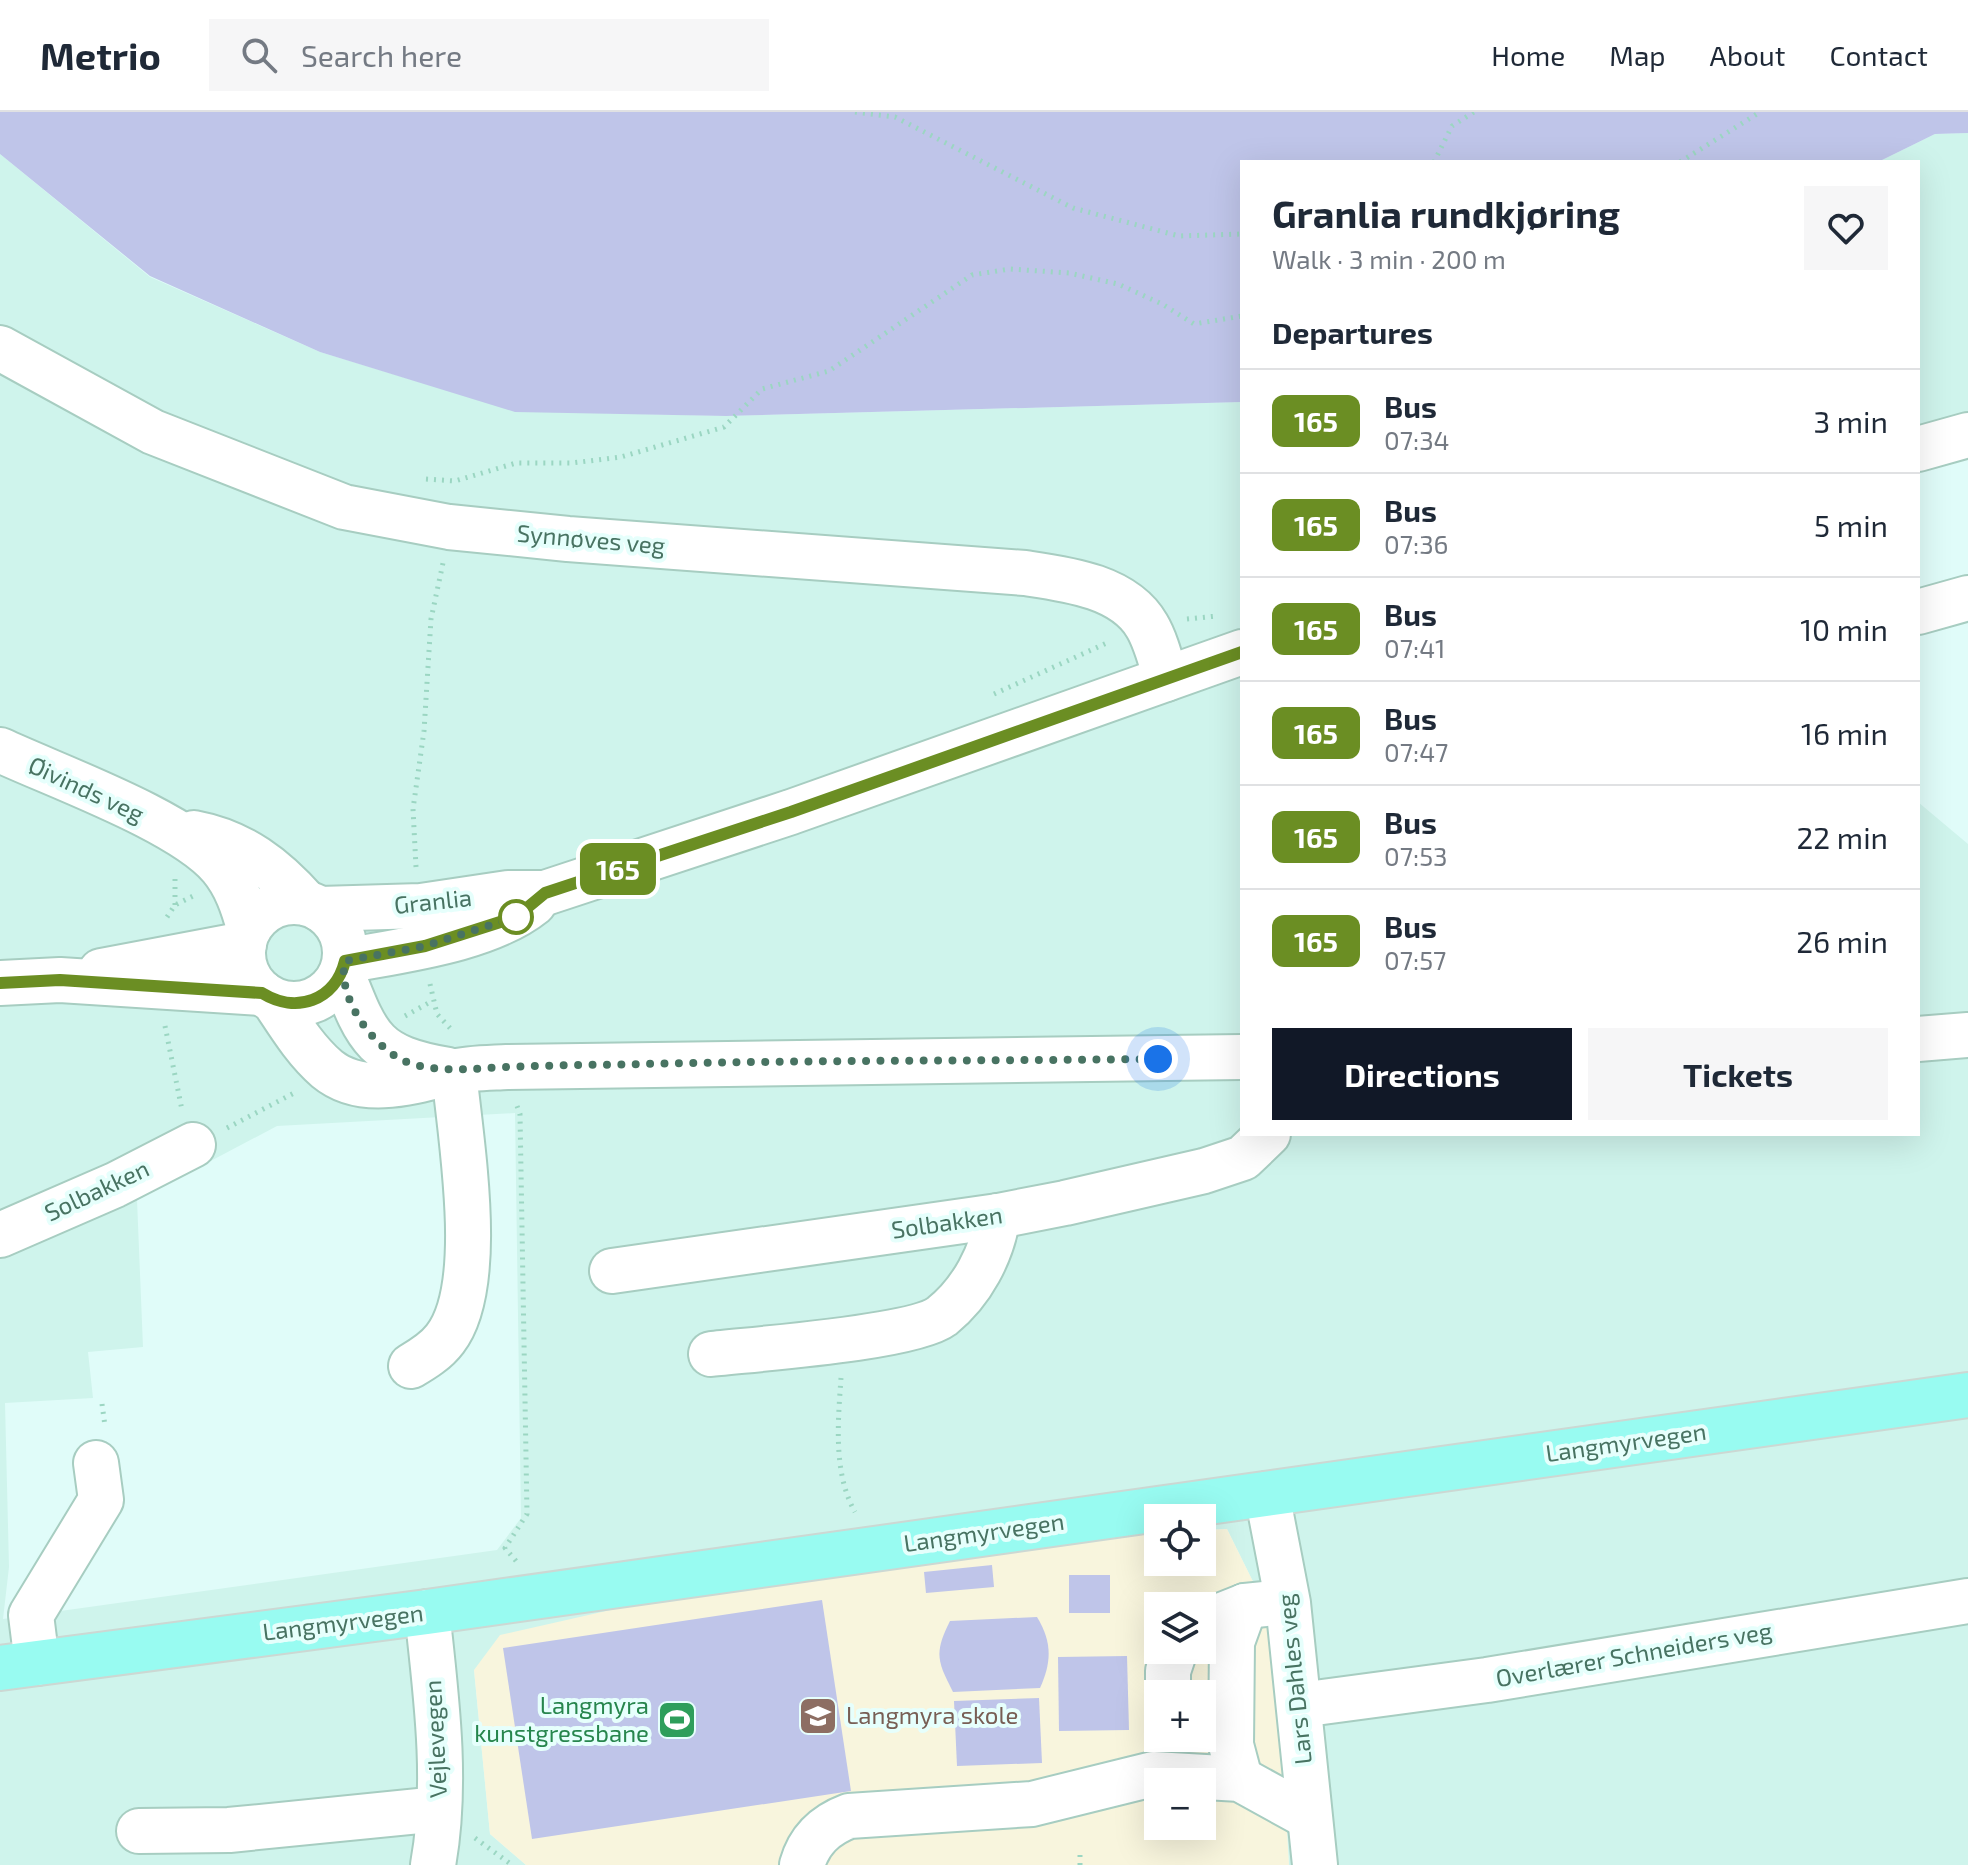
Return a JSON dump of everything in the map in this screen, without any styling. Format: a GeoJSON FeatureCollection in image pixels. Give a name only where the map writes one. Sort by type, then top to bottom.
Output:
{"type":"FeatureCollection","features":[{"type":"Feature","properties":{"kind":"main road","name":"Langmyrvegen"},"geometry":{"type":"LineString","coordinates":[[19,1666],[544,1596],[1968,1395]]}},
{"type":"Feature","properties":{"kind":"street","name":"Synnøves veg"},"geometry":{"type":"LineString","coordinates":[[0,348],[165,437],[344,507],[449,527],[568,539],[1025,573],[1063,579],[1109,594],[1139,614],[1149,628],[1166,679]]}},
{"type":"Feature","properties":{"kind":"street"},"geometry":{"type":"LineString","coordinates":[[1920,611],[1968,598]]}},
{"type":"Feature","properties":{"kind":"street","name":"Granlia"},"geometry":{"type":"LineString","coordinates":[[60,980],[246,936],[274,906],[421,906],[508,893],[545,893],[791,812],[1166,679],[1234,633]]}},
{"type":"Feature","properties":{"kind":"street","name":"Øivinds veg"},"geometry":{"type":"LineString","coordinates":[[0,750],[172,829],[232,845],[268,863],[313,906]]}},
{"type":"Feature","properties":{"kind":"street","name":"Øivinds veg"},"geometry":{"type":"LineString","coordinates":[[172,829],[206,853],[230,879],[246,936]]}},
{"type":"Feature","properties":{"kind":"street","name":"Granlia"},"geometry":{"type":"LineString","coordinates":[[0,983],[60,980],[268,997],[294,1005],[314,1001],[331,990],[344,967],[425,946],[516,917],[545,893]]}},
{"type":"Feature","properties":{"kind":"street"},"geometry":{"type":"LineString","coordinates":[[313,906],[341,931],[344,967],[359,1018],[372,1039],[391,1054],[412,1064],[454,1051],[677,1063],[1240,1057]]}},
{"type":"Feature","properties":{"kind":"street"},"geometry":{"type":"LineString","coordinates":[[246,936],[247,971],[301,1041],[328,1069],[345,1081],[394,1085],[422,1081],[454,1051]]}},
{"type":"Feature","properties":{"kind":"street"},"geometry":{"type":"LineString","coordinates":[[1920,1039],[1968,1035]]}},
{"type":"Feature","properties":{"kind":"street"},"geometry":{"type":"LineString","coordinates":[[411,1366],[446,1338],[463,1297],[467,1221],[454,1051]]}},
{"type":"Feature","properties":{"kind":"street","name":"Solbakken"},"geometry":{"type":"LineString","coordinates":[[612,1271],[998,1216],[1204,1171],[1243,1158],[1266,1136]]}},
{"type":"Feature","properties":{"kind":"street","name":"Solbakken"},"geometry":{"type":"LineString","coordinates":[[0,1235],[115,1185],[193,1145]]}},
{"type":"Feature","properties":{"kind":"street"},"geometry":{"type":"LineString","coordinates":[[711,1354],[857,1336],[924,1325],[941,1317],[963,1294],[983,1264],[995,1238],[998,1216]]}},
{"type":"Feature","properties":{"kind":"street"},"geometry":{"type":"LineString","coordinates":[[19,1666],[31,1615],[101,1500],[96,1463]]}},
{"type":"Feature","properties":{"kind":"street","name":"Lars Dahles veg"},"geometry":{"type":"LineString","coordinates":[[1267,1494],[1288,1603],[1315,1865]]}},
{"type":"Feature","properties":{"kind":"street","name":"Overlærer Schneiders veg"},"geometry":{"type":"LineString","coordinates":[[1300,1705],[1487,1680],[1968,1601]]}},
{"type":"Feature","properties":{"kind":"street"},"geometry":{"type":"LineString","coordinates":[[1216,1617],[1245,1606],[1288,1603]]}},
{"type":"Feature","properties":{"kind":"street"},"geometry":{"type":"LineString","coordinates":[[1240,1779],[1231,1745],[1232,1642],[1245,1606]]}},
{"type":"Feature","properties":{"kind":"street","name":"Vejlevegen"},"geometry":{"type":"LineString","coordinates":[[427,1612],[443,1847]]}},
{"type":"Feature","properties":{"kind":"street"},"geometry":{"type":"LineString","coordinates":[[802,1865],[806,1851],[828,1824],[849,1816],[1032,1804],[1153,1774],[1170,1756],[1240,1779],[1309,1817]]}},
{"type":"Feature","properties":{"kind":"street"},"geometry":{"type":"LineString","coordinates":[[139,1831],[229,1830],[443,1847]]}},
{"type":"Feature","properties":{"kind":"path"},"geometry":{"type":"LineString","coordinates":[[855,112],[895,117],[1073,208],[1179,236],[1240,234]]}},
{"type":"Feature","properties":{"kind":"path"},"geometry":{"type":"LineString","coordinates":[[1435,160],[1452,126],[1474,112]]}},
{"type":"Feature","properties":{"kind":"path"},"geometry":{"type":"LineString","coordinates":[[1683,160],[1760,112]]}},
{"type":"Feature","properties":{"kind":"path"},"geometry":{"type":"LineString","coordinates":[[424,479],[455,481],[516,463],[572,463],[621,457],[724,427],[762,389],[829,371],[972,275],[1010,269],[1069,273],[1118,284],[1162,304],[1194,324],[1240,316]]}},
{"type":"Feature","properties":{"kind":"path"},"geometry":{"type":"LineString","coordinates":[[416,865],[413,809],[416,772],[424,731],[431,619],[449,527]]}},
{"type":"Feature","properties":{"kind":"path"},"geometry":{"type":"LineString","coordinates":[[988,697],[1117,638],[1149,628],[1234,633]]}},
{"type":"Feature","properties":{"kind":"path"},"geometry":{"type":"LineString","coordinates":[[430,981],[432,1001],[454,1051]]}},
{"type":"Feature","properties":{"kind":"path"},"geometry":{"type":"LineString","coordinates":[[399,1019],[432,1001]]}},
{"type":"Feature","properties":{"kind":"path"},"geometry":{"type":"LineString","coordinates":[[164,1015],[177,1092],[193,1145],[297,1091]]}},
{"type":"Feature","properties":{"kind":"path"},"geometry":{"type":"LineString","coordinates":[[512,1093],[520,1114],[527,1514],[505,1548],[544,1596]]}},
{"type":"Feature","properties":{"kind":"path"},"geometry":{"type":"LineString","coordinates":[[857,1336],[841,1372],[840,1471],[846,1498],[857,1515],[862,1551]]}},
{"type":"Feature","properties":{"kind":"path"},"geometry":{"type":"LineString","coordinates":[[443,1847],[512,1865]]}},
{"type":"Feature","properties":{"kind":"path"},"geometry":{"type":"LineString","coordinates":[[1080,1855],[1080,1865]]}},
{"type":"Feature","properties":{"kind":"shaded area"},"geometry":{"type":"Polygon","coordinates":[[[0,112],[1968,112],[1968,133],[1935,134],[1882,160],[1240,160],[1240,402],[726,416],[515,412],[320,352],[150,276],[0,154],[0,112]]]}},
{"type":"Feature","properties":{"kind":"shaded area"},"geometry":{"type":"Polygon","coordinates":[[[1968,133],[1968,439],[1920,463],[1920,160],[1882,160],[1935,134],[1968,133]]]}},
{"type":"Feature","properties":{"kind":"shaded area"},"geometry":{"type":"Polygon","coordinates":[[[0,154],[150,277],[320,352],[515,411],[726,416],[1240,402],[1240,1136],[1920,1136],[1920,804],[1968,844],[1968,1865],[1289,1865],[1275,1626],[1227,1529],[1216,1529],[1216,1504],[1144,1504],[1144,1534],[1100,1536],[474,1670],[490,1834],[526,1865],[0,1865],[0,154]],[[515,1113],[277,1126],[137,1200],[143,1347],[88,1352],[93,1398],[5,1403],[9,1567],[3,1619],[497,1550],[521,1518],[515,1113]]]}},
{"type":"Feature","properties":{"kind":"shaded area","name":"Langmyra skole"},"geometry":{"type":"Polygon","coordinates":[[[1216,1529],[1227,1529],[1275,1626],[1289,1865],[526,1865],[490,1834],[474,1670],[500,1635],[690,1592],[1100,1536],[1144,1534],[1144,1576],[1216,1576],[1216,1529]]]}},
{"type":"Feature","properties":{"kind":"shaded area"},"geometry":{"type":"Polygon","coordinates":[[[992,1565],[994,1587],[926,1593],[924,1572],[992,1565]]]}},
{"type":"Feature","properties":{"kind":"shaded area"},"geometry":{"type":"Polygon","coordinates":[[[1069,1575],[1110,1575],[1110,1613],[1069,1613],[1069,1575]]]}},
{"type":"Feature","properties":{"kind":"shaded area","name":"Langmyra kunstgressbane"},"geometry":{"type":"Polygon","coordinates":[[[822,1600],[851,1791],[532,1839],[503,1648],[822,1600]]]}},
{"type":"Feature","properties":{"kind":"shaded area"},"geometry":{"type":"Polygon","coordinates":[[[1037,1617],[1049,1652],[1040,1688],[953,1692],[940,1657],[941,1641],[950,1621],[1037,1617]]]}},
{"type":"Feature","properties":{"kind":"shaded area"},"geometry":{"type":"Polygon","coordinates":[[[1127,1656],[1129,1730],[1059,1731],[1058,1657],[1127,1656]]]}},
{"type":"Feature","properties":{"kind":"shaded area"},"geometry":{"type":"Polygon","coordinates":[[[1039,1698],[1042,1763],[957,1766],[954,1701],[1039,1698]]]}},
{"type":"Feature","properties":{"kind":"bus line","name":"165"},"geometry":{"type":"LineString","coordinates":[[0,983],[60,980],[262,993],[274,1001],[294,1005],[314,1001],[331,990],[342,973],[345,961],[425,946],[516,917],[545,893],[791,812],[1240,653]]}},
{"type":"Feature","properties":{"kind":"place","name":"Langmyra skole"},"geometry":{"type":"Point","coordinates":[818,1716]}},
{"type":"Feature","properties":{"kind":"place","name":"Langmyra kunstgressbane"},"geometry":{"type":"Point","coordinates":[677,1720]}},
{"type":"Feature","properties":{"kind":"route"},"geometry":{"type":"LineString","coordinates":[[516,917],[425,946],[345,961],[342,973],[359,1018],[372,1039],[391,1054],[412,1064],[454,1071],[677,1063],[1158,1059]]}}]}
